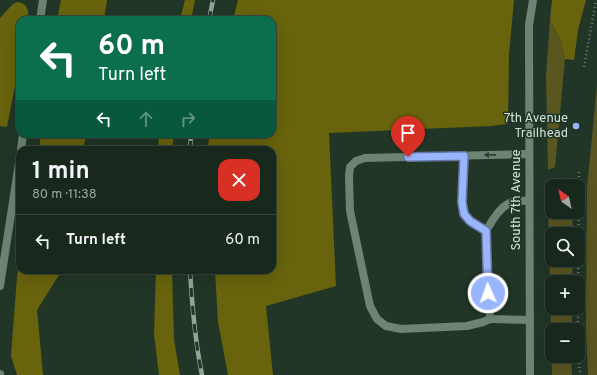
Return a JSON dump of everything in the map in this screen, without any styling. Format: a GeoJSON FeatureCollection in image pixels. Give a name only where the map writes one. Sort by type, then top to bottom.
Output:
{"type":"FeatureCollection","features":[{"type":"Feature","properties":{"kind":"street"},"geometry":{"type":"LineString","coordinates":[[41,16],[43,0]]}},
{"type":"Feature","properties":{"kind":"street","name":"South 7th Avenue"},"geometry":{"type":"LineString","coordinates":[[530,375],[528,25],[533,0]]}},
{"type":"Feature","properties":{"kind":"street"},"geometry":{"type":"LineString","coordinates":[[529,154],[365,158],[356,161],[350,167],[349,176],[350,210],[370,306],[377,319],[386,326],[401,329],[466,326],[490,319],[530,320]]}},
{"type":"Feature","properties":{"kind":"street"},"geometry":{"type":"LineString","coordinates":[[464,156],[462,202],[464,214],[470,221],[486,231]]}},
{"type":"Feature","properties":{"kind":"street"},"geometry":{"type":"LineString","coordinates":[[0,286],[16,182]]}},
{"type":"Feature","properties":{"kind":"street"},"geometry":{"type":"LineString","coordinates":[[490,319],[486,231],[491,221],[501,208],[515,201],[529,200]]}},
{"type":"Feature","properties":{"kind":"path"},"geometry":{"type":"LineString","coordinates":[[584,67],[596,0]]}},
{"type":"Feature","properties":{"kind":"path"},"geometry":{"type":"LineString","coordinates":[[578,275],[579,172]]}},
{"type":"Feature","properties":{"kind":"path"},"geometry":{"type":"LineString","coordinates":[[579,363],[580,375]]}},
{"type":"Feature","properties":{"kind":"shaded area"},"geometry":{"type":"Polygon","coordinates":[[[61,0],[107,0],[105,16],[58,16],[61,0]]]}},
{"type":"Feature","properties":{"kind":"shaded area"},"geometry":{"type":"Polygon","coordinates":[[[185,0],[195,0],[192,16],[181,16],[185,0]]]}},
{"type":"Feature","properties":{"kind":"shaded area"},"geometry":{"type":"Polygon","coordinates":[[[238,0],[514,0],[509,54],[508,124],[329,133],[336,286],[266,306],[273,375],[228,375],[218,322],[215,274],[276,274],[276,146],[208,146],[209,138],[276,138],[276,16],[234,16],[238,0]]]}},
{"type":"Feature","properties":{"kind":"shaded area"},"geometry":{"type":"Polygon","coordinates":[[[552,0],[586,0],[578,30],[574,60],[565,59],[561,41],[550,20],[552,0]]]}},
{"type":"Feature","properties":{"kind":"shaded area"},"geometry":{"type":"Polygon","coordinates":[[[17,2],[24,4],[28,11],[28,16],[16,16],[16,81],[7,127],[0,126],[0,18],[13,4],[17,2]]]}},
{"type":"Feature","properties":{"kind":"shaded area"},"geometry":{"type":"Polygon","coordinates":[[[550,20],[561,41],[565,59],[555,167],[548,170],[546,75],[550,20]]]}},
{"type":"Feature","properties":{"kind":"shaded area"},"geometry":{"type":"Polygon","coordinates":[[[597,85],[597,375],[588,375],[586,326],[587,188],[597,85]]]}},
{"type":"Feature","properties":{"kind":"shaded area"},"geometry":{"type":"Polygon","coordinates":[[[40,138],[85,138],[84,146],[40,146],[40,138]]]}},
{"type":"Feature","properties":{"kind":"shaded area"},"geometry":{"type":"Polygon","coordinates":[[[159,138],[174,138],[172,146],[158,146],[159,138]]]}},
{"type":"Feature","properties":{"kind":"shaded area"},"geometry":{"type":"Polygon","coordinates":[[[549,219],[572,219],[573,227],[549,227],[549,219]]]}},
{"type":"Feature","properties":{"kind":"shaded area"},"geometry":{"type":"Polygon","coordinates":[[[550,267],[573,267],[572,275],[550,275],[550,267]]]}},
{"type":"Feature","properties":{"kind":"shaded area"},"geometry":{"type":"Polygon","coordinates":[[[18,274],[60,274],[37,310],[43,375],[17,375],[11,356],[18,274]]]}},
{"type":"Feature","properties":{"kind":"shaded area"},"geometry":{"type":"Polygon","coordinates":[[[156,274],[172,274],[174,340],[180,375],[159,375],[154,334],[156,274]]]}},
{"type":"Feature","properties":{"kind":"shaded area"},"geometry":{"type":"Polygon","coordinates":[[[551,315],[572,315],[572,323],[551,323],[551,315]]]}},
{"type":"Feature","properties":{"kind":"shaded area"},"geometry":{"type":"Polygon","coordinates":[[[552,363],[571,363],[572,375],[552,375],[552,363]]]}},
{"type":"Feature","properties":{"kind":"railway"},"geometry":{"type":"LineString","coordinates":[[210,16],[213,0]]}},
{"type":"Feature","properties":{"kind":"railway"},"geometry":{"type":"LineString","coordinates":[[190,146],[191,138]]}},
{"type":"Feature","properties":{"kind":"railway"},"geometry":{"type":"LineString","coordinates":[[190,274],[197,349],[202,375]]}},
{"type":"Feature","properties":{"kind":"place","name":"7th Avenue Trailhead"},"geometry":{"type":"Point","coordinates":[576,126]}},
{"type":"Feature","properties":{"kind":"route"},"geometry":{"type":"LineString","coordinates":[[408,157],[464,156],[462,202],[464,214],[470,221],[486,231],[488,293]]}}]}
